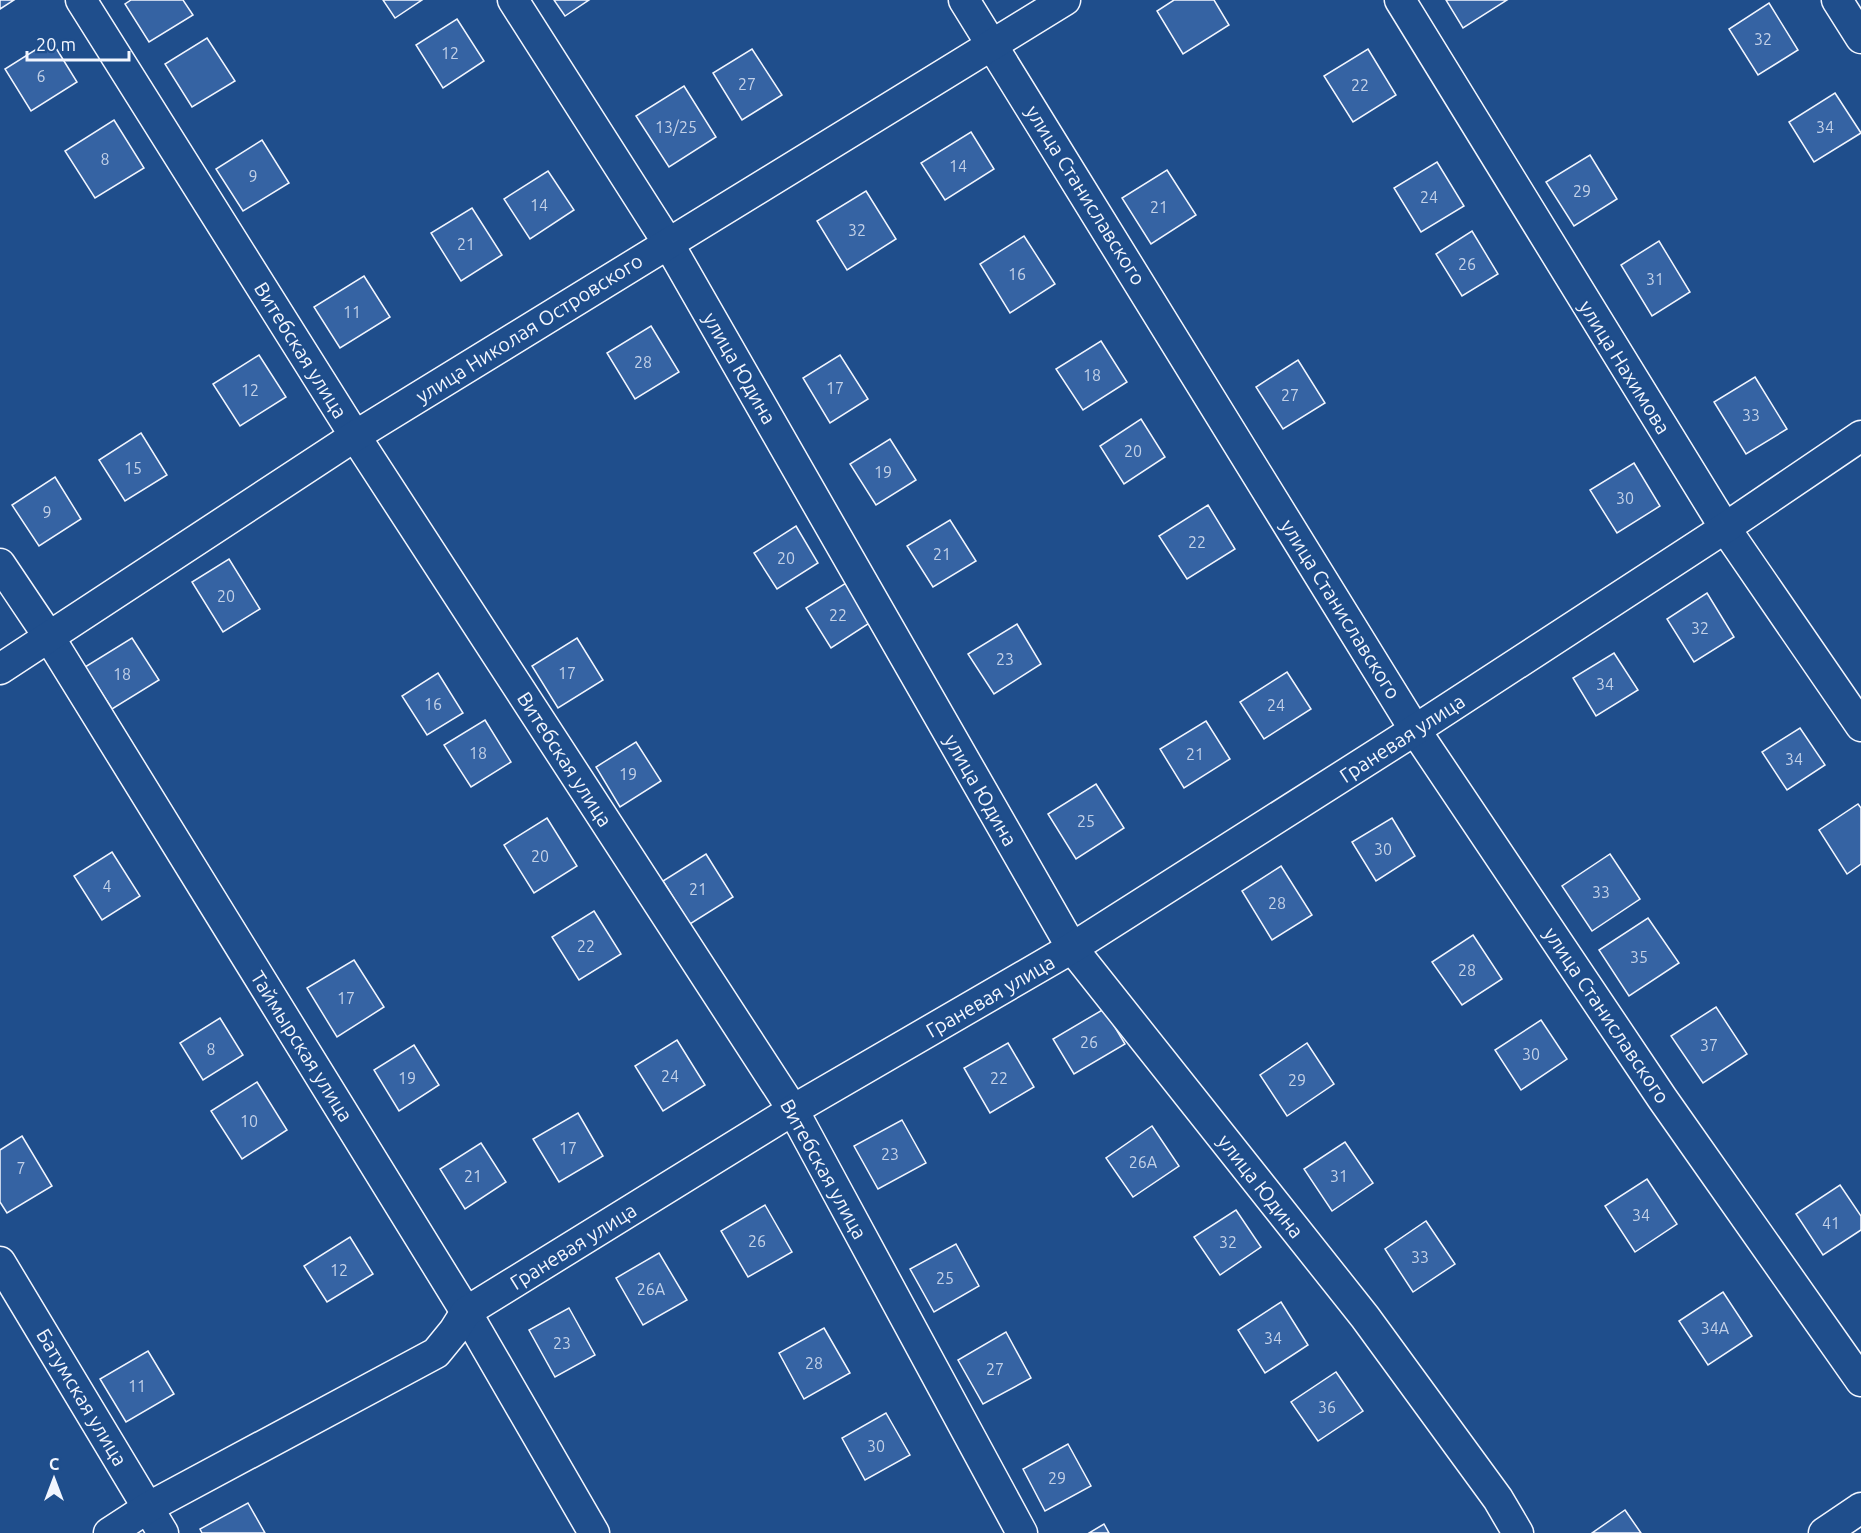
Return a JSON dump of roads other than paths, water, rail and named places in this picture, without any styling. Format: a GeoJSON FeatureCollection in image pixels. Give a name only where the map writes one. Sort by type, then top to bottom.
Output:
{"type":"FeatureCollection","features":[{"type":"Feature","properties":{"kind":"street","name":"Витебская улица"},"geometry":{"type":"LineString","coordinates":[[81,0],[355,436],[793,1110],[1022,1533]]}},
{"type":"Feature","properties":{"kind":"street","name":"улица Юдина"},"geometry":{"type":"LineString","coordinates":[[513,0],[668,243],[1072,948],[1365,1317],[1498,1499],[1518,1533]]}},
{"type":"Feature","properties":{"kind":"street","name":"улица Станиславского"},"geometry":{"type":"LineString","coordinates":[[964,0],[1415,730],[1662,1098],[1861,1381]]}},
{"type":"Feature","properties":{"kind":"street","name":"улица Николая Островского"},"geometry":{"type":"LineString","coordinates":[[0,669],[355,436],[1065,0]]}},
{"type":"Feature","properties":{"kind":"street","name":"улица Нахимова"},"geometry":{"type":"LineString","coordinates":[[1400,0],[1725,528],[1861,726]]}},
{"type":"Feature","properties":{"kind":"street"},"geometry":{"type":"LineString","coordinates":[[1837,0],[1861,38]]}},
{"type":"Feature","properties":{"kind":"street","name":"Граневая улица"},"geometry":{"type":"LineString","coordinates":[[109,1533],[156,1520],[436,1353],[454,1331],[466,1311],[793,1110],[1072,948],[1415,730],[1725,528],[1861,436]]}},
{"type":"Feature","properties":{"kind":"street","name":"Таймырская улица"},"geometry":{"type":"LineString","coordinates":[[0,564],[49,637],[466,1311],[594,1533]]}},
{"type":"Feature","properties":{"kind":"street","name":"Батумская улица"},"geometry":{"type":"LineString","coordinates":[[0,1262],[156,1520]]}},
{"type":"Feature","properties":{"kind":"street"},"geometry":{"type":"LineString","coordinates":[[1824,1533],[1861,1508]]}}]}
